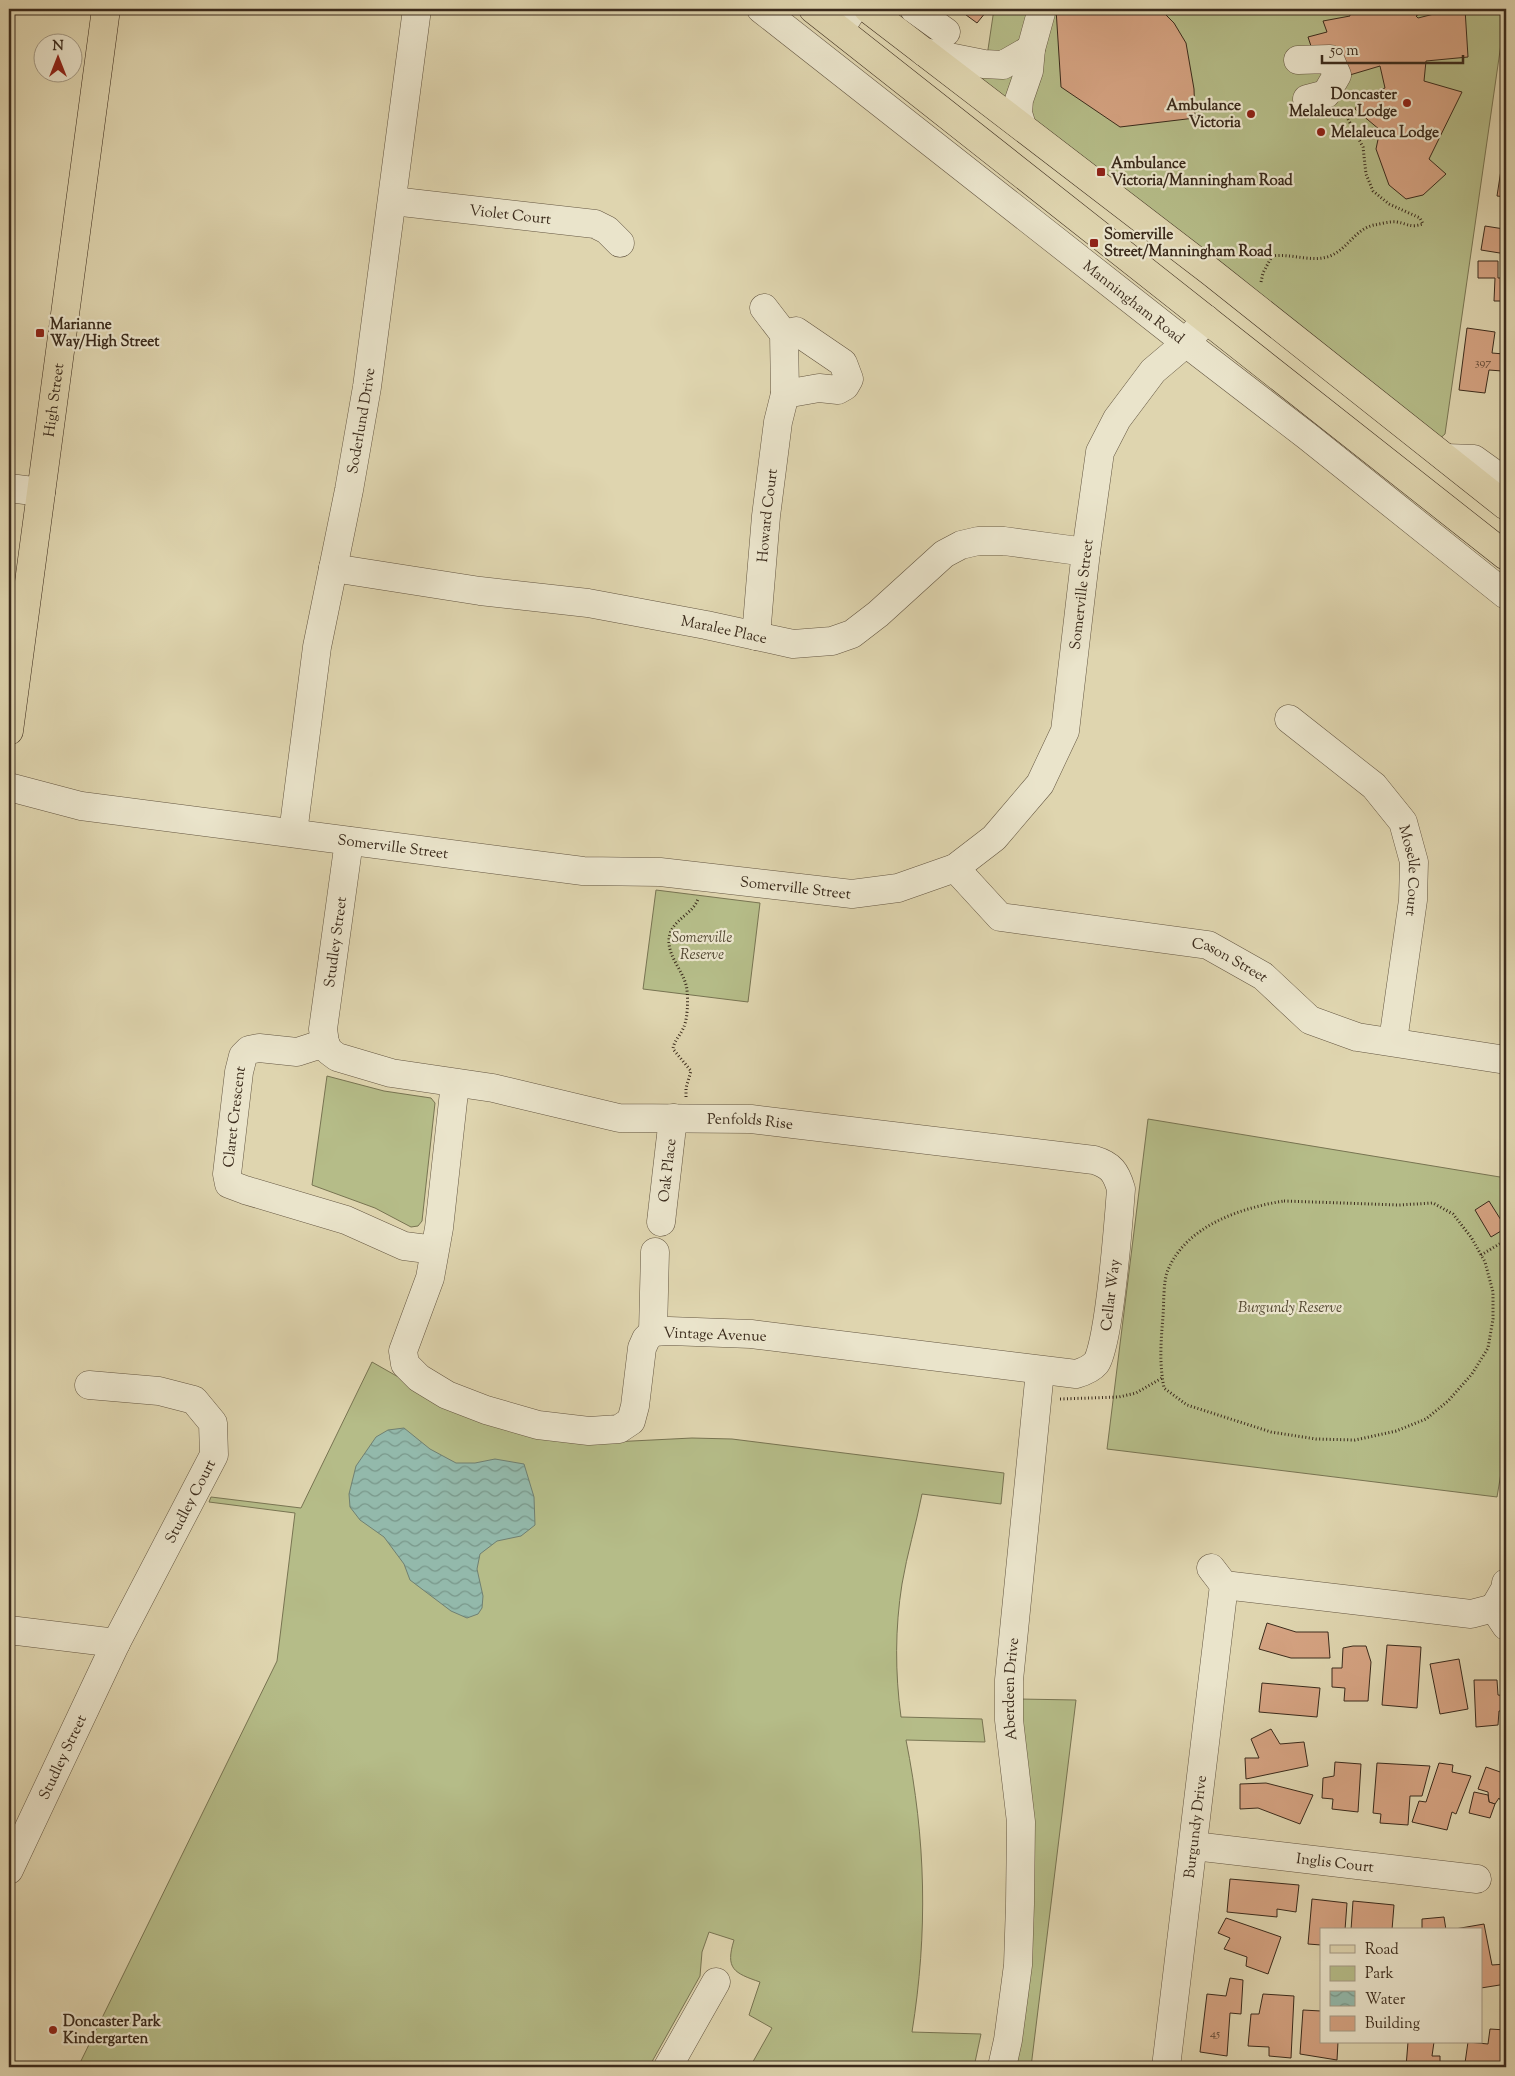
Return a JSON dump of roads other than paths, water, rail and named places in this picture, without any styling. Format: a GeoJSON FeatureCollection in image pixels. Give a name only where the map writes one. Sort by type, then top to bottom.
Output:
{"type":"FeatureCollection","features":[{"type":"Feature","properties":{"kind":"main road","name":"High Street"},"geometry":{"type":"LineString","coordinates":[[9,731],[106,9]]}},
{"type":"Feature","properties":{"kind":"main road","name":"Manningham Road"},"geometry":{"type":"LineString","coordinates":[[813,9],[847,19],[1196,311],[1506,556]]}},
{"type":"Feature","properties":{"kind":"main road"},"geometry":{"type":"LineString","coordinates":[[868,9],[1221,280],[1506,506]]}},
{"type":"Feature","properties":{"kind":"main road"},"geometry":{"type":"LineString","coordinates":[[1196,311],[1221,280]]}},
{"type":"Feature","properties":{"kind":"street","name":"Soderlund Drive"},"geometry":{"type":"LineString","coordinates":[[293,833],[317,646],[367,387],[417,9]]}},
{"type":"Feature","properties":{"kind":"street","name":"Manningham Road"},"geometry":{"type":"LineString","coordinates":[[761,9],[1177,336],[1308,436],[1506,595]]}},
{"type":"Feature","properties":{"kind":"street"},"geometry":{"type":"LineString","coordinates":[[914,9],[946,32]]}},
{"type":"Feature","properties":{"kind":"street"},"geometry":{"type":"LineString","coordinates":[[1022,126],[1018,105],[1042,9]]}},
{"type":"Feature","properties":{"kind":"street"},"geometry":{"type":"LineString","coordinates":[[924,52],[984,64],[1003,65],[1031,48]]}},
{"type":"Feature","properties":{"kind":"street"},"geometry":{"type":"LineString","coordinates":[[1298,60],[1330,59],[1337,75],[1316,97]]}},
{"type":"Feature","properties":{"kind":"street","name":"Violet Court"},"geometry":{"type":"LineString","coordinates":[[393,201],[594,224],[607,230],[620,243]]}},
{"type":"Feature","properties":{"kind":"street"},"geometry":{"type":"LineString","coordinates":[[764,308],[784,334],[796,331],[843,363],[849,379],[845,386],[838,390],[819,388],[785,394]]}},
{"type":"Feature","properties":{"kind":"street","name":"Somerville Street"},"geometry":{"type":"LineString","coordinates":[[9,806],[81,806],[583,871],[660,872],[852,894],[898,888],[955,868],[994,838],[1040,784],[1065,731],[1100,452],[1117,418],[1196,311]]}},
{"type":"Feature","properties":{"kind":"street","name":"Howard Court"},"geometry":{"type":"LineString","coordinates":[[756,636],[766,516],[778,422],[785,394],[784,334]]}},
{"type":"Feature","properties":{"kind":"street"},"geometry":{"type":"LineString","coordinates":[[1446,458],[1474,459],[1506,482]]}},
{"type":"Feature","properties":{"kind":"street"},"geometry":{"type":"LineString","coordinates":[[9,488],[41,492]]}},
{"type":"Feature","properties":{"kind":"street","name":"Maralee Place"},"geometry":{"type":"LineString","coordinates":[[333,568],[480,591],[588,602],[794,644],[832,640],[852,634],[878,614],[944,554],[961,545],[978,541],[1004,541],[1086,552]]}},
{"type":"Feature","properties":{"kind":"street","name":"Moselle Court"},"geometry":{"type":"LineString","coordinates":[[1289,719],[1374,786],[1403,822],[1414,862],[1413,900],[1393,1041]]}},
{"type":"Feature","properties":{"kind":"street","name":"Somerville Street"},"geometry":{"type":"LineString","coordinates":[[9,787],[81,806]]}},
{"type":"Feature","properties":{"kind":"street","name":"Studley Street"},"geometry":{"type":"LineString","coordinates":[[325,1042],[323,1029],[348,841]]}},
{"type":"Feature","properties":{"kind":"street","name":"Cason Street"},"geometry":{"type":"LineString","coordinates":[[955,868],[1000,917],[1208,945],[1263,976],[1310,1020],[1357,1037],[1393,1041],[1506,1060]]}},
{"type":"Feature","properties":{"kind":"street","name":"Penfolds Rise"},"geometry":{"type":"LineString","coordinates":[[325,1042],[329,1051],[337,1057],[391,1073],[493,1088],[619,1118],[751,1120],[1094,1160],[1112,1168]]}},
{"type":"Feature","properties":{"kind":"street","name":"Claret Crescent"},"geometry":{"type":"LineString","coordinates":[[325,1042],[297,1052],[259,1048],[249,1050],[243,1056],[239,1072],[227,1174],[229,1184],[346,1220],[404,1246],[434,1250]]}},
{"type":"Feature","properties":{"kind":"street","name":"Vintage Avenue"},"geometry":{"type":"LineString","coordinates":[[456,1083],[430,1278],[403,1351],[405,1364],[419,1378],[448,1395],[486,1410],[538,1425],[589,1431],[620,1428],[631,1421],[635,1406],[642,1348],[646,1339],[653,1332],[669,1330],[751,1334],[1040,1371]]}},
{"type":"Feature","properties":{"kind":"street","name":"Oak Place"},"geometry":{"type":"LineString","coordinates":[[661,1222],[678,1118]]}},
{"type":"Feature","properties":{"kind":"street","name":"Cellar Way"},"geometry":{"type":"LineString","coordinates":[[1040,1371],[1076,1374],[1086,1371],[1096,1363],[1102,1352],[1118,1230],[1121,1189],[1117,1175],[1112,1168]]}},
{"type":"Feature","properties":{"kind":"street"},"geometry":{"type":"LineString","coordinates":[[653,1332],[655,1252]]}},
{"type":"Feature","properties":{"kind":"street","name":"Aberdeen Drive"},"geometry":{"type":"LineString","coordinates":[[1002,2067],[1008,2040],[1018,1965],[1020,1895],[1021,1822],[1009,1720],[1009,1680],[1040,1371]]}},
{"type":"Feature","properties":{"kind":"street","name":"Studley Court"},"geometry":{"type":"LineString","coordinates":[[89,1385],[159,1391],[194,1400],[213,1424],[214,1455],[116,1643]]}},
{"type":"Feature","properties":{"kind":"street","name":"Burgundy Drive"},"geometry":{"type":"LineString","coordinates":[[1166,2067],[1194,1846],[1218,1577],[1500,1617],[1506,1584]]}},
{"type":"Feature","properties":{"kind":"street"},"geometry":{"type":"LineString","coordinates":[[9,1630],[116,1643]]}},
{"type":"Feature","properties":{"kind":"street","name":"Studley Street"},"geometry":{"type":"LineString","coordinates":[[9,1870],[116,1643]]}},
{"type":"Feature","properties":{"kind":"street","name":"Inglis Court"},"geometry":{"type":"LineString","coordinates":[[1194,1846],[1478,1878]]}},
{"type":"Feature","properties":{"kind":"street"},"geometry":{"type":"LineString","coordinates":[[668,2067],[716,1982]]}},
{"type":"Feature","properties":{"kind":"water"},"geometry":{"type":"Polygon","coordinates":[[[404,1428],[430,1449],[456,1463],[475,1463],[495,1459],[524,1464],[534,1497],[535,1525],[521,1536],[497,1541],[480,1554],[477,1569],[483,1596],[482,1608],[478,1614],[467,1618],[451,1611],[410,1580],[404,1564],[384,1537],[360,1520],[350,1507],[349,1494],[356,1466],[376,1437],[388,1430],[404,1428]]]}},
{"type":"Feature","properties":{"kind":"place","name":"Doncaster Melaleuca Lodge"},"geometry":{"type":"Point","coordinates":[1407,103]}},
{"type":"Feature","properties":{"kind":"place","name":"Ambulance Victoria"},"geometry":{"type":"Point","coordinates":[1251,114]}},
{"type":"Feature","properties":{"kind":"place","name":"Melaleuca Lodge"},"geometry":{"type":"Point","coordinates":[1321,132]}},
{"type":"Feature","properties":{"kind":"place","name":"Ambulance Victoria/Manningham Road"},"geometry":{"type":"Point","coordinates":[1101,172]}},
{"type":"Feature","properties":{"kind":"place","name":"Somerville Street/Manningham Road"},"geometry":{"type":"Point","coordinates":[1094,243]}},
{"type":"Feature","properties":{"kind":"place","name":"Marianne Way/High Street"},"geometry":{"type":"Point","coordinates":[40,333]}},
{"type":"Feature","properties":{"kind":"place","name":"Doncaster Park Kindergarten"},"geometry":{"type":"Point","coordinates":[53,2030]}},
{"type":"Feature","properties":{"kind":"park label","name":"Somerville Reserve"},"geometry":{"type":"Point","coordinates":[702,946]}},
{"type":"Feature","properties":{"kind":"park label","name":"Burgundy Reserve"},"geometry":{"type":"Point","coordinates":[1290,1307]}}]}
